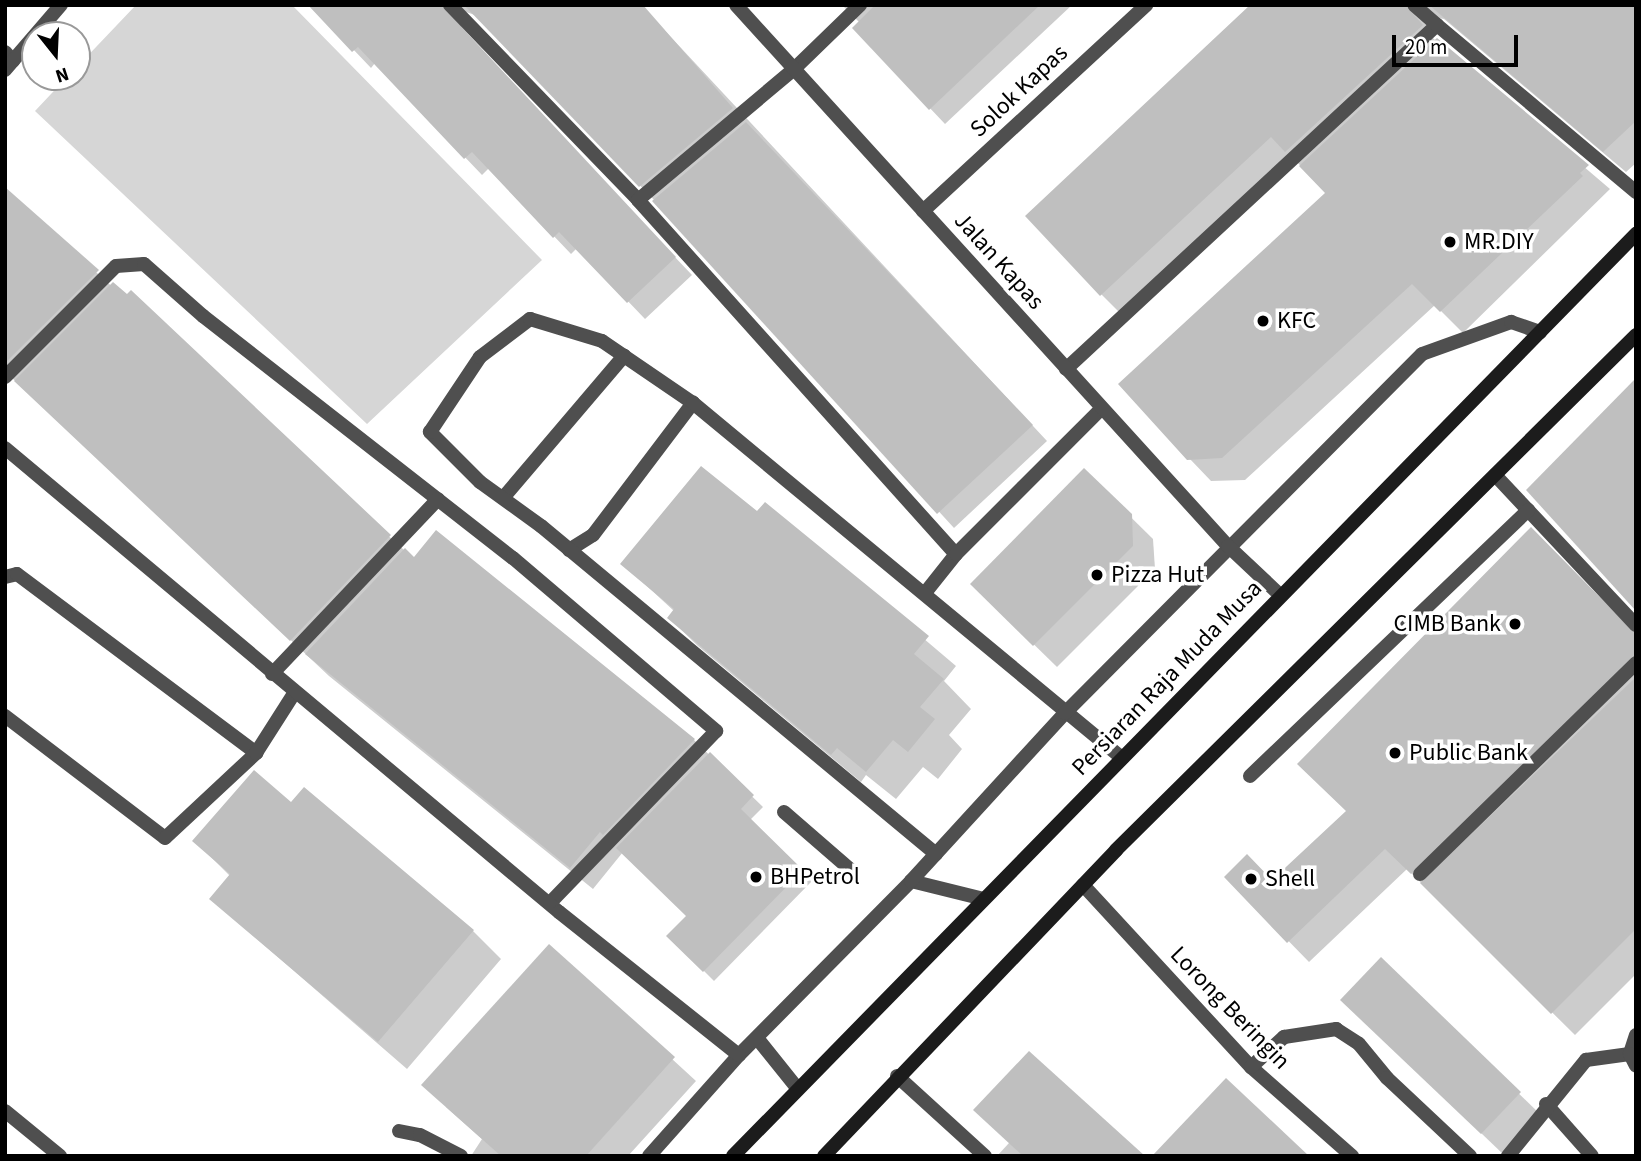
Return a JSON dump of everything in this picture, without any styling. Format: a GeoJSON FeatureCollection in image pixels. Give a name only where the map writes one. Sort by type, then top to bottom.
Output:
{"type":"FeatureCollection","features":[{"type":"Feature","properties":{"kind":"main road","name":"Persiaran Raja Muda Musa"},"geometry":{"type":"LineString","coordinates":[[733,1156],[1279,594],[1636,234]]}},
{"type":"Feature","properties":{"kind":"main road"},"geometry":{"type":"LineString","coordinates":[[824,1156],[897,1076],[1083,885],[1636,335]]}},
{"type":"Feature","properties":{"kind":"street"},"geometry":{"type":"LineString","coordinates":[[8,61],[61,5]]}},
{"type":"Feature","properties":{"kind":"street"},"geometry":{"type":"LineString","coordinates":[[450,5],[638,200],[957,554]]}},
{"type":"Feature","properties":{"kind":"street","name":"Jalan Kapas"},"geometry":{"type":"LineString","coordinates":[[736,5],[1228,547],[1279,594]]}},
{"type":"Feature","properties":{"kind":"street"},"geometry":{"type":"LineString","coordinates":[[638,200],[794,69],[860,5]]}},
{"type":"Feature","properties":{"kind":"street","name":"Solok Kapas"},"geometry":{"type":"LineString","coordinates":[[923,211],[1146,5]]}},
{"type":"Feature","properties":{"kind":"street"},"geometry":{"type":"LineString","coordinates":[[1414,5],[1636,192]]}},
{"type":"Feature","properties":{"kind":"street"},"geometry":{"type":"LineString","coordinates":[[1066,369],[1437,25]]}},
{"type":"Feature","properties":{"kind":"street"},"geometry":{"type":"LineString","coordinates":[[5,377],[116,266],[144,264],[203,316],[438,499],[716,731],[550,903]]}},
{"type":"Feature","properties":{"kind":"street"},"geometry":{"type":"LineString","coordinates":[[936,854],[569,550],[502,498],[430,432],[480,357],[530,319],[602,341],[693,403],[1122,758]]}},
{"type":"Feature","properties":{"kind":"street"},"geometry":{"type":"LineString","coordinates":[[649,1156],[738,1055],[911,881],[1065,713],[1422,354],[1511,322],[1540,332]]}},
{"type":"Feature","properties":{"kind":"street"},"geometry":{"type":"LineString","coordinates":[[502,498],[624,356]]}},
{"type":"Feature","properties":{"kind":"street"},"geometry":{"type":"LineString","coordinates":[[569,550],[593,535],[693,403]]}},
{"type":"Feature","properties":{"kind":"street"},"geometry":{"type":"LineString","coordinates":[[925,593],[957,554],[1102,408]]}},
{"type":"Feature","properties":{"kind":"street"},"geometry":{"type":"LineString","coordinates":[[5,448],[272,674],[738,1055]]}},
{"type":"Feature","properties":{"kind":"street"},"geometry":{"type":"LineString","coordinates":[[1495,475],[1636,625]]}},
{"type":"Feature","properties":{"kind":"street"},"geometry":{"type":"LineString","coordinates":[[272,674],[438,499]]}},
{"type":"Feature","properties":{"kind":"street"},"geometry":{"type":"LineString","coordinates":[[1250,776],[1528,510]]}},
{"type":"Feature","properties":{"kind":"street"},"geometry":{"type":"LineString","coordinates":[[5,577],[17,574],[256,753]]}},
{"type":"Feature","properties":{"kind":"street"},"geometry":{"type":"LineString","coordinates":[[1420,874],[1636,663]]}},
{"type":"Feature","properties":{"kind":"street"},"geometry":{"type":"LineString","coordinates":[[5,716],[165,838],[256,753],[295,692]]}},
{"type":"Feature","properties":{"kind":"street"},"geometry":{"type":"LineString","coordinates":[[784,812],[852,871]]}},
{"type":"Feature","properties":{"kind":"street"},"geometry":{"type":"LineString","coordinates":[[911,881],[984,899]]}},
{"type":"Feature","properties":{"kind":"street","name":"Lorong Beringin"},"geometry":{"type":"LineString","coordinates":[[1083,885],[1251,1067],[1352,1156]]}},
{"type":"Feature","properties":{"kind":"street"},"geometry":{"type":"LineString","coordinates":[[1251,1067],[1284,1037],[1336,1029],[1359,1044],[1387,1078],[1470,1156]]}},
{"type":"Feature","properties":{"kind":"street"},"geometry":{"type":"LineString","coordinates":[[1508,1156],[1546,1104],[1586,1060],[1633,1060],[1636,1035]]}},
{"type":"Feature","properties":{"kind":"street"},"geometry":{"type":"LineString","coordinates":[[757,1038],[797,1088]]}},
{"type":"Feature","properties":{"kind":"street"},"geometry":{"type":"LineString","coordinates":[[897,1076],[985,1156]]}},
{"type":"Feature","properties":{"kind":"street"},"geometry":{"type":"LineString","coordinates":[[1546,1104],[1592,1156]]}},
{"type":"Feature","properties":{"kind":"street"},"geometry":{"type":"LineString","coordinates":[[5,1111],[61,1156]]}},
{"type":"Feature","properties":{"kind":"street"},"geometry":{"type":"LineString","coordinates":[[399,1131],[420,1135],[461,1156]]}},
{"type":"Feature","properties":{"kind":"shaded area"},"geometry":{"type":"Polygon","coordinates":[[[136,5],[292,5],[542,260],[367,424],[35,111],[54,91],[91,91],[91,52],[136,5]]]}},
{"type":"Feature","properties":{"kind":"building"},"geometry":{"type":"Polygon","coordinates":[[[308,5],[441,5],[676,257],[627,303],[559,232],[553,238],[472,152],[464,159],[358,47],[352,52],[308,5]]]}},
{"type":"Feature","properties":{"kind":"building"},"geometry":{"type":"Polygon","coordinates":[[[464,5],[643,5],[733,108],[639,187],[464,5]]]}},
{"type":"Feature","properties":{"kind":"building"},"geometry":{"type":"Polygon","coordinates":[[[875,5],[1040,5],[929,110],[852,28],[875,5]]]}},
{"type":"Feature","properties":{"kind":"building"},"geometry":{"type":"Polygon","coordinates":[[[1250,5],[1405,5],[1423,25],[1285,152],[1271,137],[1100,296],[1025,216],[1250,5]]]}},
{"type":"Feature","properties":{"kind":"building"},"geometry":{"type":"Polygon","coordinates":[[[1429,5],[1636,5],[1636,121],[1603,152],[1429,5]]]}},
{"type":"Feature","properties":{"kind":"building"},"geometry":{"type":"Polygon","coordinates":[[[1437,38],[1589,165],[1580,173],[1583,176],[1440,312],[1412,284],[1222,458],[1187,460],[1118,384],[1325,193],[1299,166],[1437,38]]]}},
{"type":"Feature","properties":{"kind":"building"},"geometry":{"type":"Polygon","coordinates":[[[746,122],[1033,425],[937,514],[652,201],[746,122]]]}},
{"type":"Feature","properties":{"kind":"building"},"geometry":{"type":"Polygon","coordinates":[[[5,187],[99,270],[5,363],[5,187]]]}},
{"type":"Feature","properties":{"kind":"building"},"geometry":{"type":"Polygon","coordinates":[[[113,282],[127,294],[131,290],[391,535],[290,641],[14,381],[113,282]]]}},
{"type":"Feature","properties":{"kind":"building"},"geometry":{"type":"Polygon","coordinates":[[[1636,378],[1636,611],[1526,490],[1636,378]]]}},
{"type":"Feature","properties":{"kind":"building"},"geometry":{"type":"Polygon","coordinates":[[[701,466],[757,511],[765,502],[929,636],[914,654],[944,679],[920,707],[935,719],[908,752],[893,740],[866,772],[837,748],[831,755],[667,618],[674,609],[620,564],[701,466]]]}},
{"type":"Feature","properties":{"kind":"building"},"geometry":{"type":"Polygon","coordinates":[[[1084,468],[1132,514],[1133,546],[1033,646],[970,584],[1084,468]]]}},
{"type":"Feature","properties":{"kind":"building"},"geometry":{"type":"Polygon","coordinates":[[[1531,527],[1636,634],[1636,654],[1411,874],[1385,849],[1287,943],[1224,877],[1247,854],[1272,880],[1346,811],[1297,764],[1531,527]]]}},
{"type":"Feature","properties":{"kind":"building"},"geometry":{"type":"Polygon","coordinates":[[[436,530],[695,739],[603,835],[600,832],[570,868],[305,654],[405,548],[414,557],[436,530]]]}},
{"type":"Feature","properties":{"kind":"building"},"geometry":{"type":"Polygon","coordinates":[[[1636,677],[1636,929],[1551,1014],[1420,883],[1636,677]]]}},
{"type":"Feature","properties":{"kind":"building"},"geometry":{"type":"Polygon","coordinates":[[[710,752],[754,795],[741,809],[803,870],[703,972],[666,936],[686,916],[616,848],[710,752]]]}},
{"type":"Feature","properties":{"kind":"building"},"geometry":{"type":"Polygon","coordinates":[[[254,770],[291,802],[304,787],[474,930],[378,1042],[209,899],[230,874],[192,841],[254,770]]]}},
{"type":"Feature","properties":{"kind":"building"},"geometry":{"type":"Polygon","coordinates":[[[549,944],[675,1057],[586,1156],[501,1156],[421,1085],[549,944]]]}},
{"type":"Feature","properties":{"kind":"building"},"geometry":{"type":"Polygon","coordinates":[[[1381,957],[1521,1092],[1481,1134],[1340,1000],[1381,957]]]}},
{"type":"Feature","properties":{"kind":"building"},"geometry":{"type":"Polygon","coordinates":[[[1029,1051],[1145,1156],[1023,1156],[973,1110],[1029,1051]]]}},
{"type":"Feature","properties":{"kind":"building"},"geometry":{"type":"Polygon","coordinates":[[[1226,1078],[1309,1156],[1152,1156],[1226,1078]]]}},
{"type":"Feature","properties":{"kind":"place","name":"MR.DIY"},"geometry":{"type":"Point","coordinates":[1450,242]}},
{"type":"Feature","properties":{"kind":"place","name":"KFC"},"geometry":{"type":"Point","coordinates":[1263,321]}},
{"type":"Feature","properties":{"kind":"place","name":"Pizza Hut"},"geometry":{"type":"Point","coordinates":[1097,575]}},
{"type":"Feature","properties":{"kind":"place","name":"CIMB Bank"},"geometry":{"type":"Point","coordinates":[1515,624]}},
{"type":"Feature","properties":{"kind":"place","name":"Public Bank"},"geometry":{"type":"Point","coordinates":[1395,753]}},
{"type":"Feature","properties":{"kind":"place","name":"BHPetrol"},"geometry":{"type":"Point","coordinates":[756,877]}},
{"type":"Feature","properties":{"kind":"place","name":"Shell"},"geometry":{"type":"Point","coordinates":[1251,879]}}]}
